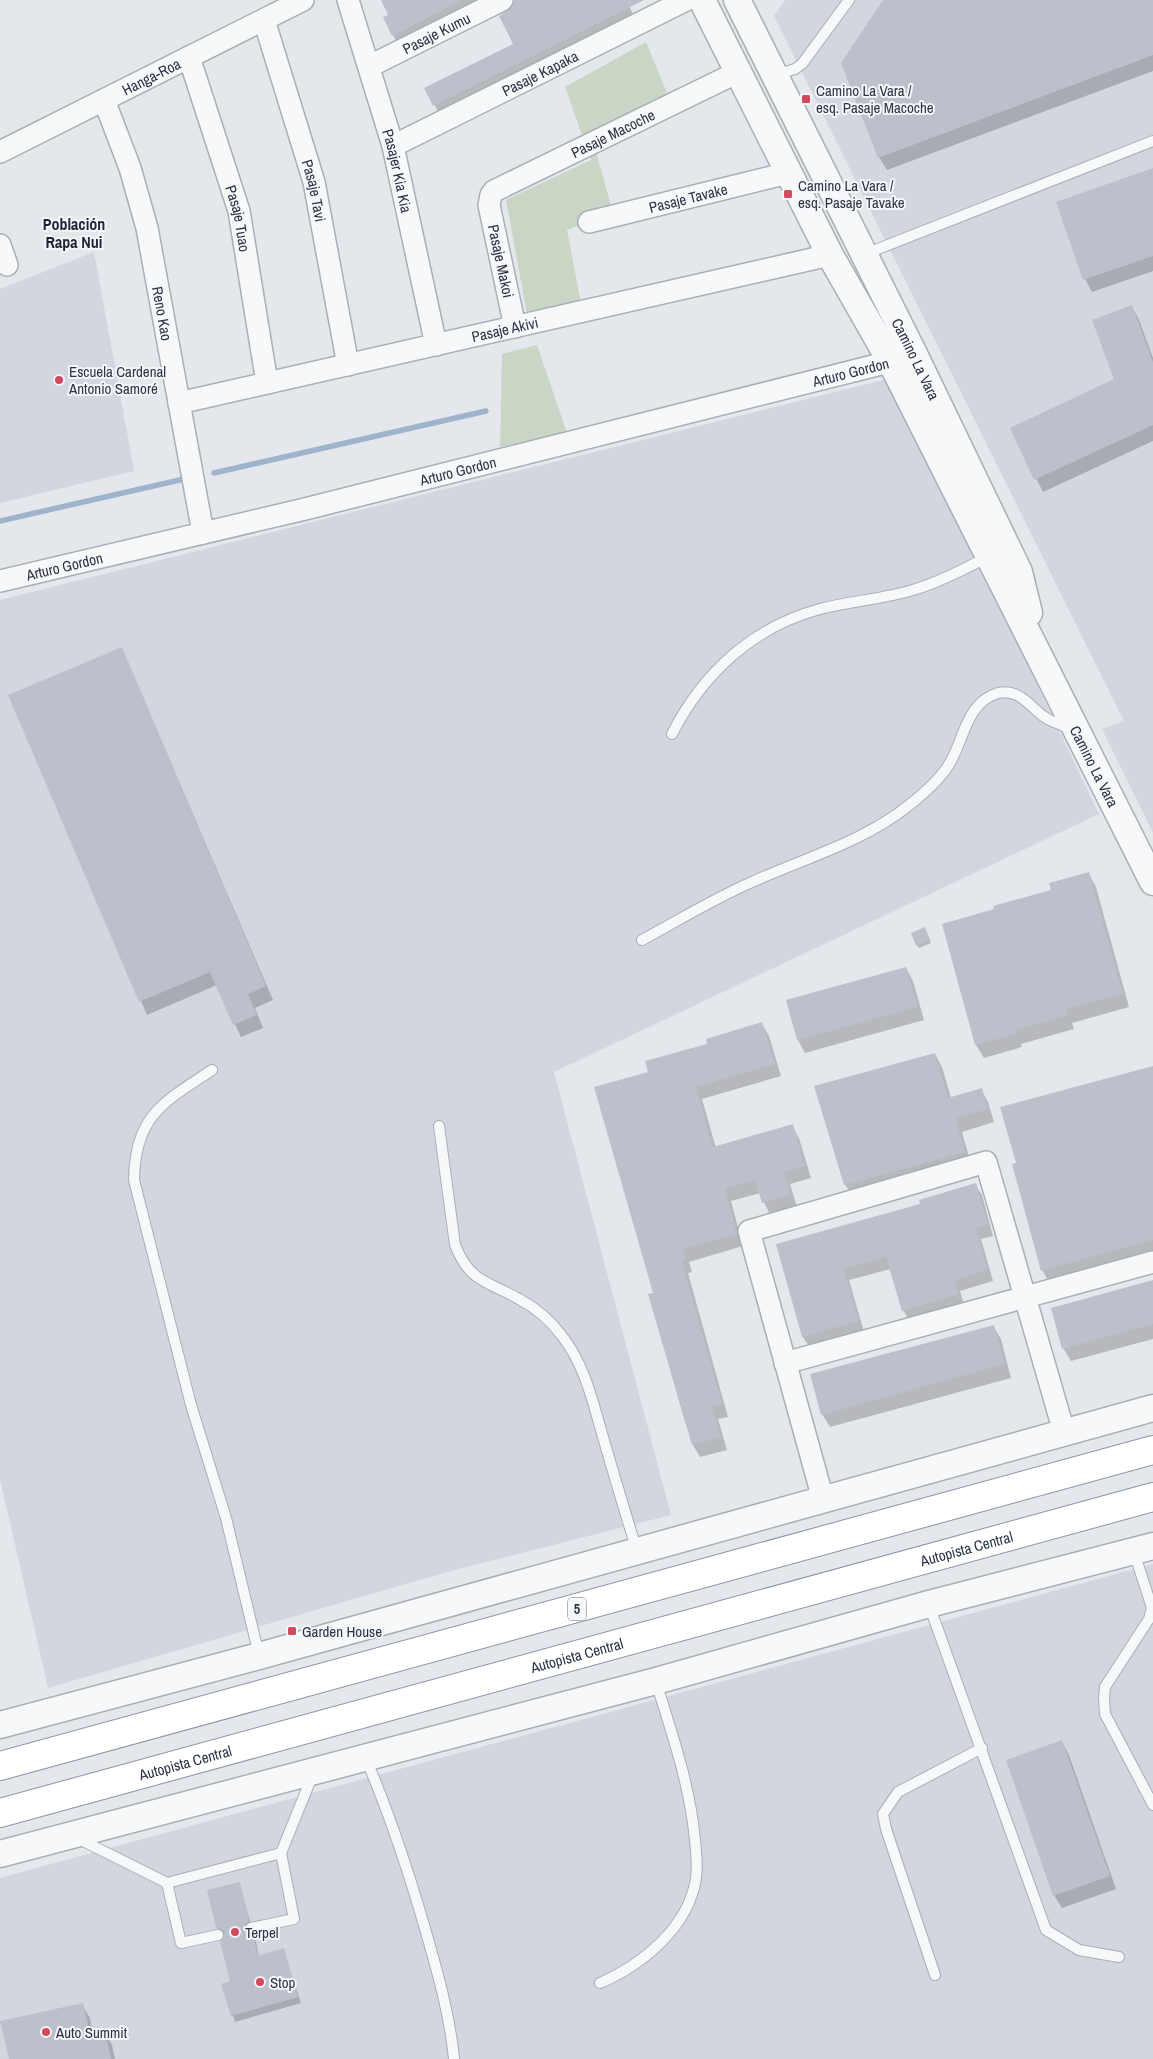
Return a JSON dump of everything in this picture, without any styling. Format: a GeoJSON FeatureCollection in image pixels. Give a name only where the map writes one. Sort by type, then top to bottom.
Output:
{"type":"FeatureCollection","features":[{"type":"Feature","properties":{"kind":"highway","name":"5"},"geometry":{"type":"LineString","coordinates":[[0,1766],[1153,1450]]}},
{"type":"Feature","properties":{"kind":"highway","name":"Autopista Central"},"geometry":{"type":"LineString","coordinates":[[0,1813],[1153,1497]]}},
{"type":"Feature","properties":{"kind":"street","name":"Hanga-Roa"},"geometry":{"type":"LineString","coordinates":[[0,152],[303,0]]}},
{"type":"Feature","properties":{"kind":"street","name":"Pasajer Kia Kia"},"geometry":{"type":"LineString","coordinates":[[348,0],[370,66],[393,146],[436,344]]}},
{"type":"Feature","properties":{"kind":"street","name":"Pasaje Kumu"},"geometry":{"type":"LineString","coordinates":[[370,66],[502,0]]}},
{"type":"Feature","properties":{"kind":"street","name":"Pasaje Kapaka"},"geometry":{"type":"LineString","coordinates":[[393,146],[686,0]]}},
{"type":"Feature","properties":{"kind":"street","name":"Camino La Vara"},"geometry":{"type":"LineString","coordinates":[[702,0],[830,255],[903,359],[1020,572],[1037,651]]}},
{"type":"Feature","properties":{"kind":"street","name":"Camino La Vara"},"geometry":{"type":"LineString","coordinates":[[737,0],[864,254],[903,359],[989,556],[1150,870]]}},
{"type":"Feature","properties":{"kind":"street","name":"Pasaje Tavi"},"geometry":{"type":"LineString","coordinates":[[264,20],[314,182],[348,365]]}},
{"type":"Feature","properties":{"kind":"street","name":"Pasaje Tuao"},"geometry":{"type":"LineString","coordinates":[[189,57],[239,211],[267,383]]}},
{"type":"Feature","properties":{"kind":"street"},"geometry":{"type":"LineString","coordinates":[[742,81],[775,75]]}},
{"type":"Feature","properties":{"kind":"street","name":"Pasaje Macoche"},"geometry":{"type":"LineString","coordinates":[[491,195],[499,188],[742,81]]}},
{"type":"Feature","properties":{"kind":"street","name":"Reno Kao"},"geometry":{"type":"LineString","coordinates":[[104,100],[130,168],[147,228],[203,533]]}},
{"type":"Feature","properties":{"kind":"street","name":"Pasaje Tavake"},"geometry":{"type":"LineString","coordinates":[[588,222],[788,173]]}},
{"type":"Feature","properties":{"kind":"street","name":"Pasaje Makoi"},"geometry":{"type":"LineString","coordinates":[[491,195],[489,205],[515,326]]}},
{"type":"Feature","properties":{"kind":"street"},"geometry":{"type":"LineString","coordinates":[[0,245],[7,265]]}},
{"type":"Feature","properties":{"kind":"street","name":"Pasaje Akivi"},"geometry":{"type":"LineString","coordinates":[[180,403],[830,255]]}},
{"type":"Feature","properties":{"kind":"street","name":"Arturo Gordon"},"geometry":{"type":"LineString","coordinates":[[0,581],[668,419],[903,359]]}},
{"type":"Feature","properties":{"kind":"street"},"geometry":{"type":"LineString","coordinates":[[823,1500],[749,1232],[986,1162],[1064,1432]]}},
{"type":"Feature","properties":{"kind":"street"},"geometry":{"type":"LineString","coordinates":[[785,1363],[1153,1262]]}},
{"type":"Feature","properties":{"kind":"street"},"geometry":{"type":"LineString","coordinates":[[0,1725],[260,1656],[1153,1408]]}},
{"type":"Feature","properties":{"kind":"street"},"geometry":{"type":"LineString","coordinates":[[0,1854],[656,1681],[929,1604],[1144,1549]]}},
{"type":"Feature","properties":{"kind":"lane"},"geometry":{"type":"LineString","coordinates":[[775,75],[795,69],[802,64],[849,0]]}},
{"type":"Feature","properties":{"kind":"lane"},"geometry":{"type":"LineString","coordinates":[[864,254],[1153,141]]}},
{"type":"Feature","properties":{"kind":"lane"},"geometry":{"type":"LineString","coordinates":[[672,734],[681,716],[704,683],[731,655],[762,633],[787,621],[820,610],[913,590],[956,573],[989,556]]}},
{"type":"Feature","properties":{"kind":"lane"},"geometry":{"type":"LineString","coordinates":[[642,940],[750,882],[850,841],[892,818],[922,794],[946,770],[972,713],[989,698],[998,693],[1018,696],[1044,717],[1077,729]]}},
{"type":"Feature","properties":{"kind":"lane"},"geometry":{"type":"LineString","coordinates":[[212,1070],[162,1104],[151,1117],[138,1147],[134,1180],[191,1405],[226,1518],[260,1656]]}},
{"type":"Feature","properties":{"kind":"lane"},"geometry":{"type":"LineString","coordinates":[[439,1126],[455,1245],[459,1255],[472,1273],[480,1280],[536,1309],[558,1331],[574,1352],[589,1390],[637,1551]]}},
{"type":"Feature","properties":{"kind":"lane"},"geometry":{"type":"LineString","coordinates":[[1144,1549],[1152,1608],[1143,1628],[1105,1686],[1105,1714],[1153,1805]]}},
{"type":"Feature","properties":{"kind":"lane"},"geometry":{"type":"LineString","coordinates":[[929,1604],[982,1748],[1030,1893],[1046,1930],[1079,1950],[1119,1957]]}},
{"type":"Feature","properties":{"kind":"lane"},"geometry":{"type":"LineString","coordinates":[[600,1983],[632,1967],[660,1944],[682,1913],[696,1878],[696,1846],[688,1790],[656,1681]]}},
{"type":"Feature","properties":{"kind":"lane"},"geometry":{"type":"LineString","coordinates":[[935,1975],[886,1829],[883,1814],[898,1792],[982,1748]]}},
{"type":"Feature","properties":{"kind":"lane"},"geometry":{"type":"LineString","coordinates":[[365,1758],[381,1794],[414,1891],[440,1980],[454,2059]]}},
{"type":"Feature","properties":{"kind":"lane"},"geometry":{"type":"LineString","coordinates":[[251,1928],[294,1919],[280,1852],[314,1771]]}},
{"type":"Feature","properties":{"kind":"lane"},"geometry":{"type":"LineString","coordinates":[[72,1835],[168,1883],[280,1852]]}},
{"type":"Feature","properties":{"kind":"lane"},"geometry":{"type":"LineString","coordinates":[[168,1883],[181,1943],[218,1935]]}},
{"type":"Feature","properties":{"kind":"shaded area"},"geometry":{"type":"Polygon","coordinates":[[[785,0],[1153,0],[1153,833],[1102,729],[1124,721],[774,16],[785,0]]]}},
{"type":"Feature","properties":{"kind":"shaded area","name":"Escuela Cardenal Antonio Samoré"},"geometry":{"type":"Polygon","coordinates":[[[94,252],[134,471],[0,503],[0,289],[94,252]]]}},
{"type":"Feature","properties":{"kind":"shaded area"},"geometry":{"type":"Polygon","coordinates":[[[891,378],[1099,814],[554,1072],[671,1515],[447,1572],[48,1688],[0,1479],[0,600],[891,378]]]}},
{"type":"Feature","properties":{"kind":"shaded area"},"geometry":{"type":"Polygon","coordinates":[[[1153,1564],[1153,2059],[0,2059],[0,1878],[1153,1564]]]}},
{"type":"Feature","properties":{"kind":"green space"},"geometry":{"type":"Polygon","coordinates":[[[646,42],[670,100],[593,141],[613,213],[567,230],[581,303],[528,320],[506,200],[591,160],[565,87],[646,42]]]}},
{"type":"Feature","properties":{"kind":"green space"},"geometry":{"type":"Polygon","coordinates":[[[537,345],[567,433],[500,447],[502,354],[537,345]]]}},
{"type":"Feature","properties":{"kind":"building"},"geometry":{"type":"Polygon","coordinates":[[[381,0],[462,0],[392,36],[383,17],[388,15],[381,0]]]}},
{"type":"Feature","properties":{"kind":"building"},"geometry":{"type":"Polygon","coordinates":[[[514,0],[644,0],[433,106],[424,88],[513,44],[499,16],[512,7],[514,0]]]}},
{"type":"Feature","properties":{"kind":"building"},"geometry":{"type":"Polygon","coordinates":[[[883,0],[1153,0],[1153,55],[878,158],[841,63],[883,0]]]}},
{"type":"Feature","properties":{"kind":"building"},"geometry":{"type":"Polygon","coordinates":[[[1153,168],[1153,256],[1083,280],[1056,202],[1153,168]]]}},
{"type":"Feature","properties":{"kind":"building"},"geometry":{"type":"Polygon","coordinates":[[[1132,305],[1153,362],[1153,425],[1034,480],[1010,428],[1114,379],[1092,320],[1132,305]]]}},
{"type":"Feature","properties":{"kind":"building"},"geometry":{"type":"Polygon","coordinates":[[[122,647],[266,986],[248,994],[257,1015],[233,1025],[210,972],[139,1002],[8,695],[122,647]]]}},
{"type":"Feature","properties":{"kind":"building"},"geometry":{"type":"Polygon","coordinates":[[[1089,872],[1123,994],[1066,1009],[1067,1016],[1015,1030],[1016,1034],[975,1045],[942,924],[994,909],[993,906],[1051,890],[1049,883],[1089,872]]]}},
{"type":"Feature","properties":{"kind":"building"},"geometry":{"type":"Polygon","coordinates":[[[925,927],[930,940],[916,946],[911,933],[925,927]]]}},
{"type":"Feature","properties":{"kind":"building"},"geometry":{"type":"Polygon","coordinates":[[[906,967],[918,1007],[797,1040],[786,1000],[906,967]]]}},
{"type":"Feature","properties":{"kind":"building"},"geometry":{"type":"Polygon","coordinates":[[[762,1022],[775,1064],[696,1087],[713,1147],[793,1124],[805,1166],[784,1172],[791,1195],[762,1203],[755,1180],[725,1189],[737,1234],[683,1249],[686,1260],[682,1261],[722,1404],[712,1407],[721,1437],[692,1445],[648,1294],[653,1293],[594,1087],[648,1072],[645,1061],[707,1044],[706,1039],[762,1022]]]}},
{"type":"Feature","properties":{"kind":"building"},"geometry":{"type":"Polygon","coordinates":[[[935,1053],[948,1098],[982,1088],[988,1109],[956,1119],[965,1152],[844,1185],[814,1086],[935,1053]]]}},
{"type":"Feature","properties":{"kind":"building"},"geometry":{"type":"Polygon","coordinates":[[[1153,1066],[1153,1240],[1041,1271],[1012,1164],[1016,1163],[1000,1107],[1153,1066]]]}},
{"type":"Feature","properties":{"kind":"building"},"geometry":{"type":"Polygon","coordinates":[[[976,1183],[988,1225],[976,1228],[988,1270],[955,1280],[959,1294],[902,1311],[886,1257],[844,1269],[859,1321],[802,1337],[776,1244],[920,1204],[919,1200],[976,1183]]]}},
{"type":"Feature","properties":{"kind":"building"},"geometry":{"type":"Polygon","coordinates":[[[1153,1280],[1153,1324],[1062,1349],[1051,1308],[1153,1280]]]}},
{"type":"Feature","properties":{"kind":"building"},"geometry":{"type":"Polygon","coordinates":[[[994,1325],[1005,1364],[821,1415],[810,1374],[994,1325]]]}},
{"type":"Feature","properties":{"kind":"building"},"geometry":{"type":"Polygon","coordinates":[[[1062,1740],[1110,1876],[1053,1896],[1006,1760],[1062,1740]]]}},
{"type":"Feature","properties":{"kind":"building"},"geometry":{"type":"Polygon","coordinates":[[[240,1882],[249,1921],[245,1925],[244,1930],[248,1934],[253,1935],[258,1956],[284,1948],[298,1997],[231,2016],[221,1984],[230,1981],[220,1942],[225,1934],[223,1930],[216,1928],[207,1890],[240,1882]]]}},
{"type":"Feature","properties":{"kind":"building","name":"Auto Summit"},"geometry":{"type":"Polygon","coordinates":[[[83,2003],[90,2034],[105,2030],[111,2059],[9,2059],[0,2021],[83,2003]]]}},
{"type":"Feature","properties":{"kind":"waterway"},"geometry":{"type":"LineString","coordinates":[[214,473],[486,411]]}},
{"type":"Feature","properties":{"kind":"waterway"},"geometry":{"type":"LineString","coordinates":[[0,521],[184,479]]}},
{"type":"Feature","properties":{"kind":"place","name":"Camino La Vara / esq. Pasaje Macoche"},"geometry":{"type":"Point","coordinates":[806,99]}},
{"type":"Feature","properties":{"kind":"place","name":"Camino La Vara / esq. Pasaje Tavake"},"geometry":{"type":"Point","coordinates":[788,194]}},
{"type":"Feature","properties":{"kind":"place","name":"Escuela Cardenal Antonio Samoré"},"geometry":{"type":"Point","coordinates":[59,380]}},
{"type":"Feature","properties":{"kind":"place","name":"Garden House"},"geometry":{"type":"Point","coordinates":[292,1631]}},
{"type":"Feature","properties":{"kind":"place","name":"Terpel"},"geometry":{"type":"Point","coordinates":[235,1932]}},
{"type":"Feature","properties":{"kind":"place","name":"Stop"},"geometry":{"type":"Point","coordinates":[260,1982]}},
{"type":"Feature","properties":{"kind":"place","name":"Auto Summit"},"geometry":{"type":"Point","coordinates":[46,2032]}},
{"type":"Feature","properties":{"kind":"district","name":"Población Rapa Nui"},"geometry":{"type":"Point","coordinates":[74,233]}}]}
